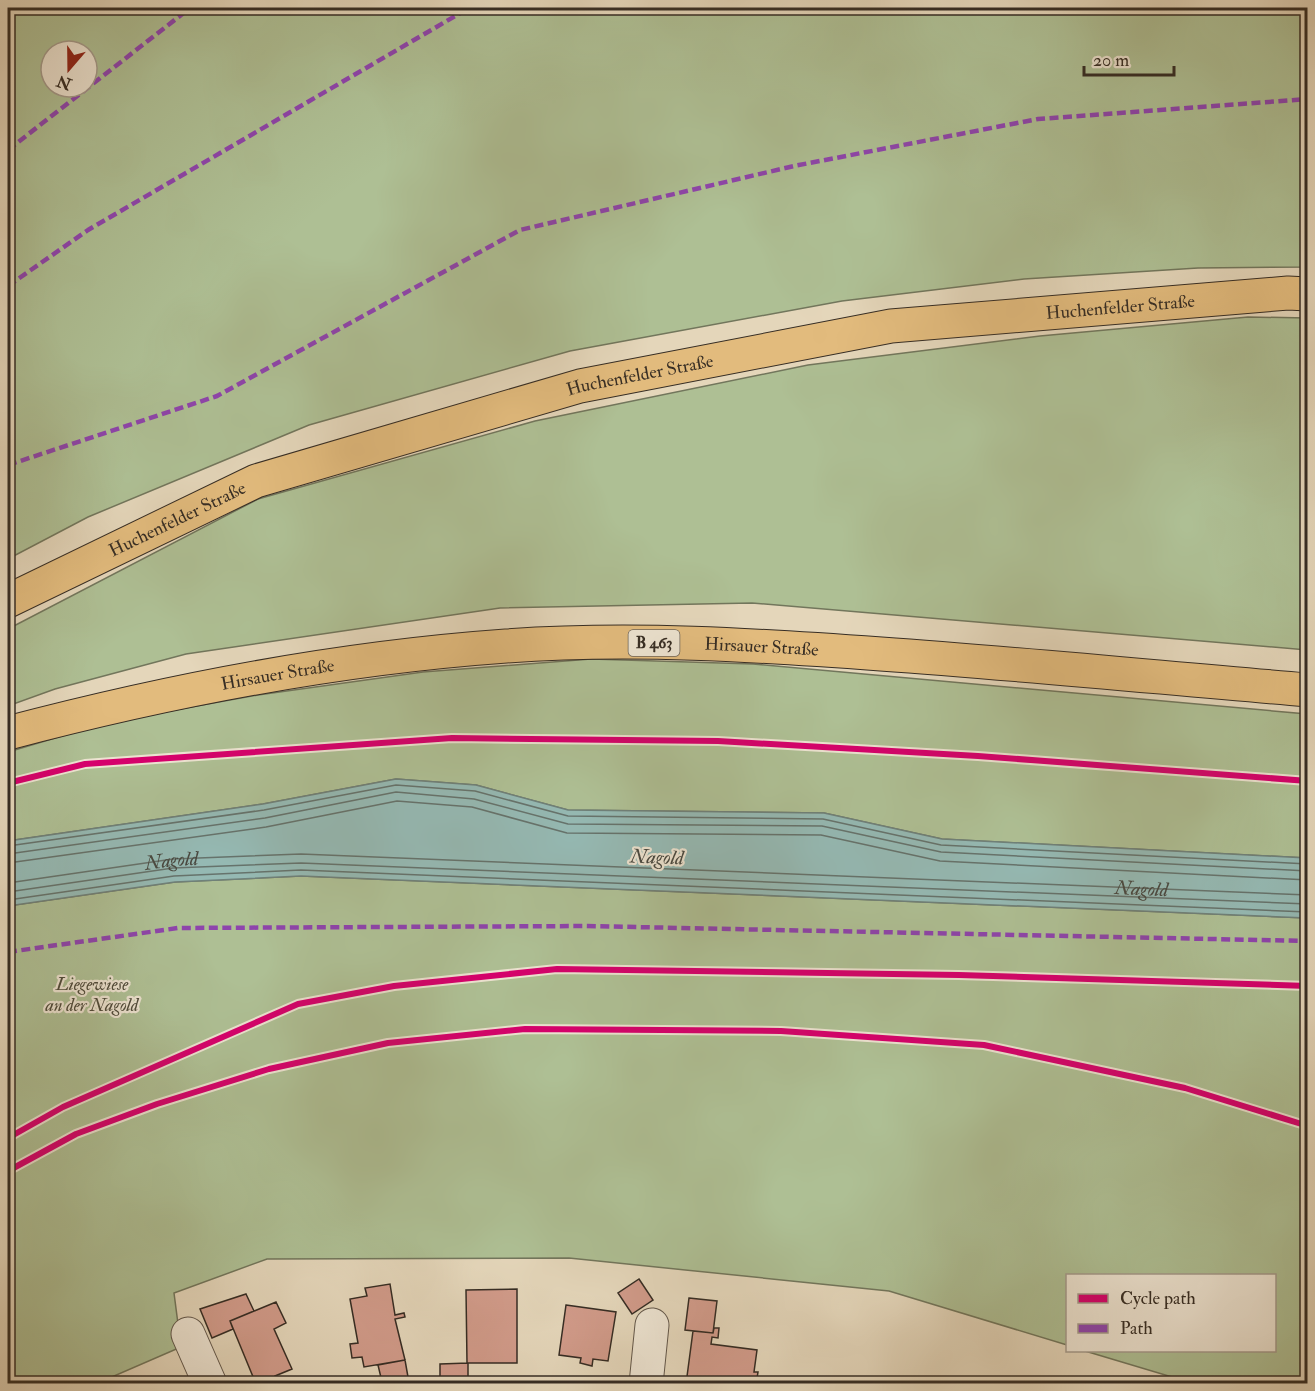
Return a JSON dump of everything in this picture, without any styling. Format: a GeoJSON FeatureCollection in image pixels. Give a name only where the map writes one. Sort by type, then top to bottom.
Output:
{"type":"FeatureCollection","features":[{"type":"Feature","properties":{"kind":"main road","name":"Huchenfelder Straße"},"geometry":{"type":"LineString","coordinates":[[8,601],[256,481],[580,386],[891,326],[1288,293],[1308,294]]}},
{"type":"Feature","properties":{"kind":"main road","name":"Hirsauer Straße"},"geometry":{"type":"LineString","coordinates":[[8,733],[93,711],[205,687],[365,661],[506,646],[595,643],[784,647],[1308,690]]}},
{"type":"Feature","properties":{"kind":"street"},"geometry":{"type":"LineString","coordinates":[[646,1383],[652,1325]]}},
{"type":"Feature","properties":{"kind":"street"},"geometry":{"type":"LineString","coordinates":[[188,1334],[210,1383]]}},
{"type":"Feature","properties":{"kind":"green space"},"geometry":{"type":"Polygon","coordinates":[[[8,8],[1307,8],[1307,267],[1198,268],[1024,279],[842,301],[570,351],[309,425],[88,517],[8,559],[8,8]]]}},
{"type":"Feature","properties":{"kind":"green space"},"geometry":{"type":"Polygon","coordinates":[[[1248,317],[1307,318],[1307,650],[752,603],[500,608],[186,654],[55,689],[8,706],[8,629],[258,499],[535,421],[808,365],[1040,336],[1248,317]]]}},
{"type":"Feature","properties":{"kind":"green space"},"geometry":{"type":"Polygon","coordinates":[[[591,659],[753,664],[1307,714],[1307,858],[942,839],[824,813],[568,810],[476,785],[396,779],[263,804],[8,841],[8,752],[109,722],[258,695],[423,672],[591,659]]]}},
{"type":"Feature","properties":{"kind":"green space","name":"Liegewiese an der Nagold"},"geometry":{"type":"Polygon","coordinates":[[[301,876],[1307,918],[1307,1383],[1192,1383],[1088,1352],[1276,1352],[1276,1274],[1066,1274],[1066,1345],[889,1291],[569,1258],[267,1259],[174,1293],[181,1347],[98,1383],[8,1383],[8,906],[175,882],[301,876]]]}},
{"type":"Feature","properties":{"kind":"water","name":"Nagold"},"geometry":{"type":"Polygon","coordinates":[[[396,779],[476,785],[568,810],[824,813],[942,839],[1307,858],[1307,918],[301,876],[175,882],[8,906],[8,841],[263,804],[396,779]]]}},
{"type":"Feature","properties":{"kind":"building"},"geometry":{"type":"Polygon","coordinates":[[[639,1279],[653,1300],[632,1314],[618,1293],[639,1279]]]}},
{"type":"Feature","properties":{"kind":"building"},"geometry":{"type":"Polygon","coordinates":[[[390,1284],[395,1315],[404,1313],[405,1317],[395,1319],[405,1360],[364,1367],[362,1357],[352,1358],[350,1344],[358,1343],[350,1299],[367,1296],[365,1288],[390,1284]]]}},
{"type":"Feature","properties":{"kind":"building"},"geometry":{"type":"Polygon","coordinates":[[[517,1289],[517,1363],[467,1363],[466,1290],[517,1289]]]}},
{"type":"Feature","properties":{"kind":"building"},"geometry":{"type":"Polygon","coordinates":[[[246,1294],[254,1311],[230,1321],[233,1329],[212,1338],[200,1309],[246,1294]]]}},
{"type":"Feature","properties":{"kind":"building"},"geometry":{"type":"Polygon","coordinates":[[[689,1298],[717,1301],[713,1333],[685,1330],[689,1298]]]}},
{"type":"Feature","properties":{"kind":"building"},"geometry":{"type":"Polygon","coordinates":[[[276,1302],[286,1323],[274,1329],[292,1369],[275,1376],[278,1384],[256,1384],[230,1321],[276,1302]]]}},
{"type":"Feature","properties":{"kind":"building"},"geometry":{"type":"Polygon","coordinates":[[[566,1305],[616,1312],[608,1361],[593,1359],[592,1366],[580,1363],[581,1358],[559,1355],[566,1305]]]}},
{"type":"Feature","properties":{"kind":"building"},"geometry":{"type":"Polygon","coordinates":[[[714,1328],[719,1328],[718,1338],[712,1337],[711,1344],[757,1350],[754,1372],[758,1372],[756,1384],[686,1384],[693,1331],[713,1333],[714,1328]]]}},
{"type":"Feature","properties":{"kind":"building"},"geometry":{"type":"Polygon","coordinates":[[[405,1360],[408,1377],[382,1382],[378,1365],[405,1360]]]}},
{"type":"Feature","properties":{"kind":"building"},"geometry":{"type":"Polygon","coordinates":[[[468,1363],[468,1384],[440,1384],[440,1364],[468,1363]]]}},
{"type":"Feature","properties":{"kind":"marked path"},"geometry":{"type":"LineString","coordinates":[[8,150],[190,8]]}},
{"type":"Feature","properties":{"kind":"marked path"},"geometry":{"type":"LineString","coordinates":[[8,286],[88,230],[469,8]]}},
{"type":"Feature","properties":{"kind":"marked path"},"geometry":{"type":"LineString","coordinates":[[8,465],[217,396],[520,230],[794,166],[1038,119],[1308,99]]}},
{"type":"Feature","properties":{"kind":"marked path"},"geometry":{"type":"LineString","coordinates":[[8,952],[178,928],[586,926],[1308,941]]}},
{"type":"Feature","properties":{"kind":"cycle path"},"geometry":{"type":"LineString","coordinates":[[8,783],[85,764],[452,738],[718,741],[978,756],[1308,781]]}},
{"type":"Feature","properties":{"kind":"cycle path"},"geometry":{"type":"LineString","coordinates":[[8,1138],[63,1107],[298,1004],[394,986],[557,969],[959,975],[1308,986]]}},
{"type":"Feature","properties":{"kind":"cycle path"},"geometry":{"type":"LineString","coordinates":[[8,1171],[76,1134],[157,1104],[269,1069],[388,1043],[525,1029],[781,1031],[984,1045],[1185,1088],[1308,1126]]}}]}
